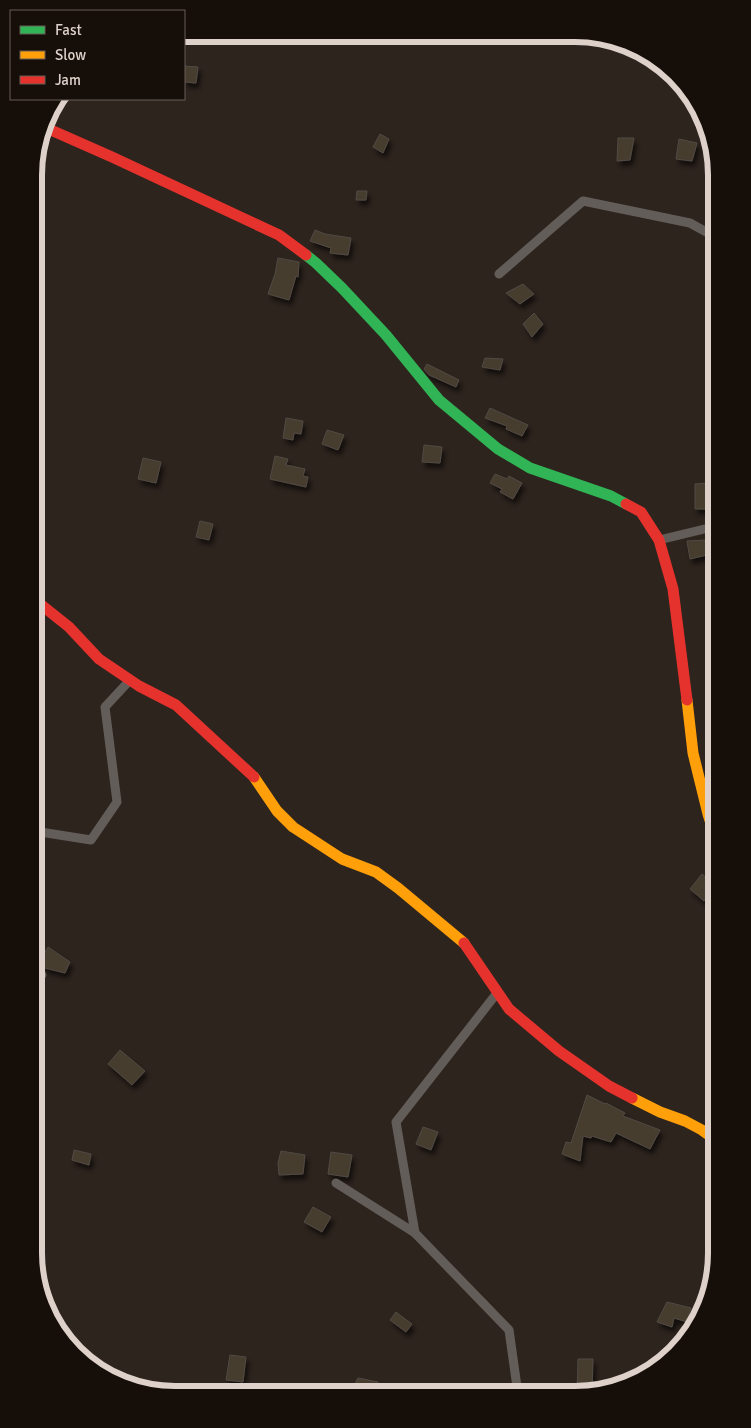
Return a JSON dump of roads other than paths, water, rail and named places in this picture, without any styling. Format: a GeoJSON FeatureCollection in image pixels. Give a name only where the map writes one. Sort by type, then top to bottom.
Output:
{"type":"FeatureCollection","features":[{"type":"Feature","properties":{"kind":"street"},"geometry":{"type":"LineString","coordinates":[[51,130],[279,235],[316,262],[336,281],[386,335],[439,400],[498,449],[530,468],[611,496],[641,512],[659,540],[673,589],[693,753],[708,814]]}},
{"type":"Feature","properties":{"kind":"street"},"geometry":{"type":"LineString","coordinates":[[499,274],[583,201],[690,223],[708,233]]}},
{"type":"Feature","properties":{"kind":"street"},"geometry":{"type":"LineString","coordinates":[[659,540],[708,528]]}},
{"type":"Feature","properties":{"kind":"street"},"geometry":{"type":"LineString","coordinates":[[42,605],[69,627],[99,659],[130,680],[176,705],[204,729],[255,778],[277,811],[293,827],[342,859],[376,872],[465,944],[509,1009],[559,1051],[609,1086],[660,1112],[685,1121],[708,1134]]}},
{"type":"Feature","properties":{"kind":"street"},"geometry":{"type":"LineString","coordinates":[[42,833],[91,840],[117,802],[105,707],[130,680]]}},
{"type":"Feature","properties":{"kind":"street"},"geometry":{"type":"LineString","coordinates":[[414,1233],[396,1122],[497,993]]}},
{"type":"Feature","properties":{"kind":"street"},"geometry":{"type":"LineString","coordinates":[[336,1183],[414,1233],[510,1330],[517,1386]]}}]}
